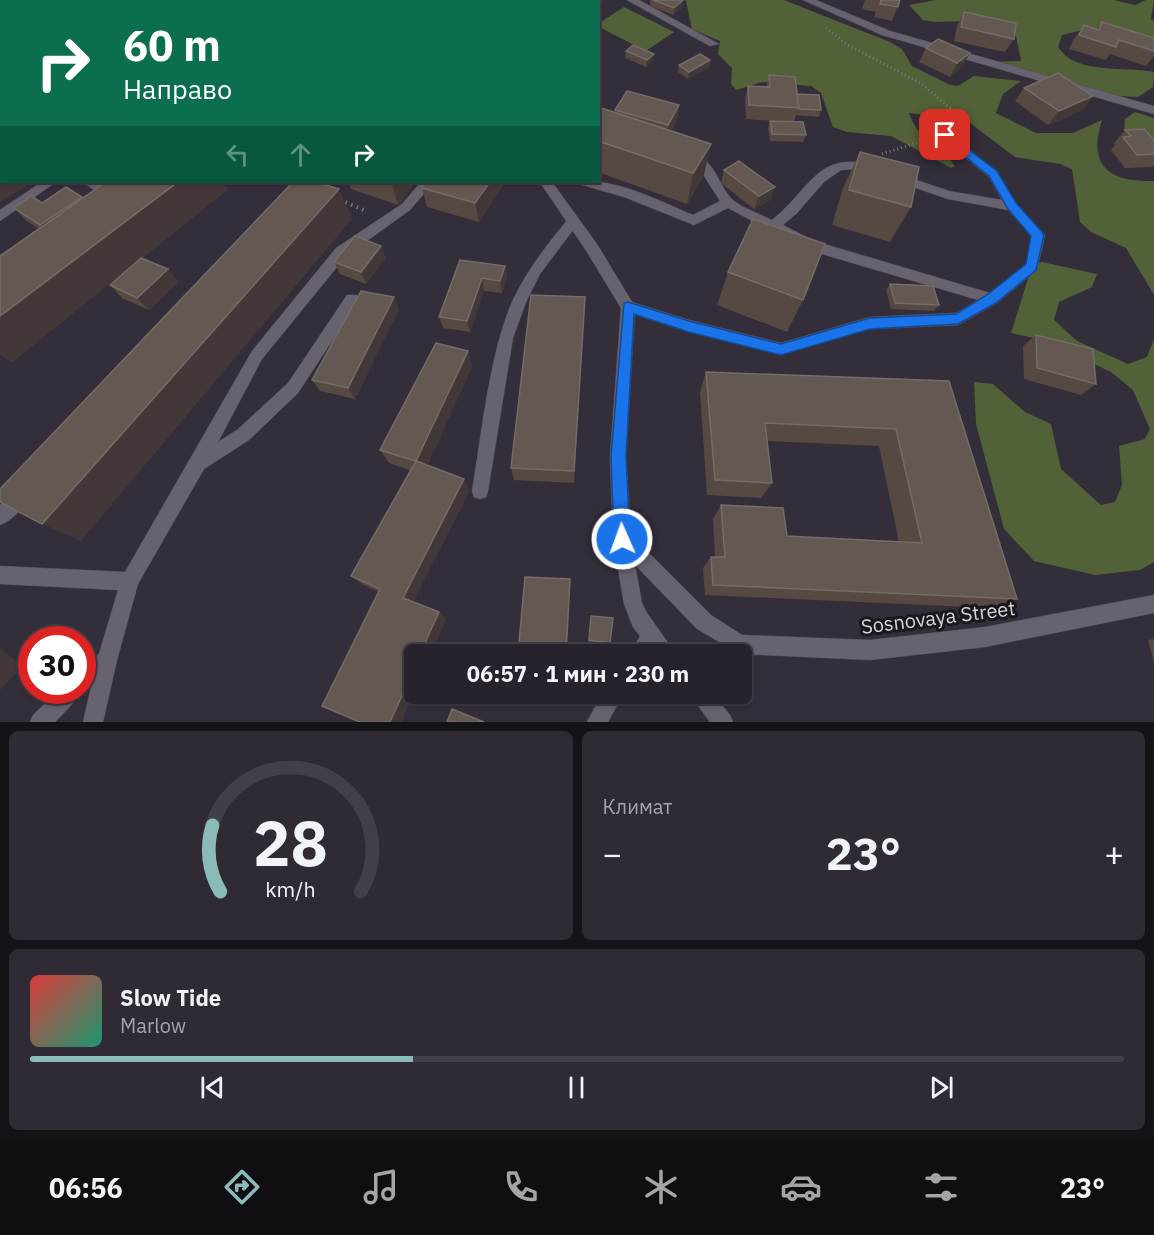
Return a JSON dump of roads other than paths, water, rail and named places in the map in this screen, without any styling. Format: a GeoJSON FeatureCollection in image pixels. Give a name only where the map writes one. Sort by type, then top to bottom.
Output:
{"type":"FeatureCollection","features":[{"type":"Feature","properties":{"kind":"street"},"geometry":{"type":"LineString","coordinates":[[632,0],[714,44]]}},
{"type":"Feature","properties":{"kind":"street"},"geometry":{"type":"LineString","coordinates":[[808,0],[886,33],[1154,110]]}},
{"type":"Feature","properties":{"kind":"street"},"geometry":{"type":"LineString","coordinates":[[628,307],[689,326],[781,349],[870,323],[958,319],[992,299],[1032,266],[1038,235],[1012,206],[993,174],[945,135]]}},
{"type":"Feature","properties":{"kind":"street"},"geometry":{"type":"LineString","coordinates":[[681,154],[701,162],[728,203],[810,245],[992,299]]}},
{"type":"Feature","properties":{"kind":"street"},"geometry":{"type":"LineString","coordinates":[[773,226],[794,208],[830,170],[843,163],[862,165],[948,195],[1012,206]]}},
{"type":"Feature","properties":{"kind":"street"},"geometry":{"type":"LineString","coordinates":[[0,216],[49,183]]}},
{"type":"Feature","properties":{"kind":"street"},"geometry":{"type":"LineString","coordinates":[[90,183],[119,202]]}},
{"type":"Feature","properties":{"kind":"street"},"geometry":{"type":"LineString","coordinates":[[93,722],[106,660],[130,581],[257,355],[340,252],[406,207],[427,183]]}},
{"type":"Feature","properties":{"kind":"street"},"geometry":{"type":"LineString","coordinates":[[547,183],[628,307],[618,457],[622,539],[633,604],[657,644]]}},
{"type":"Feature","properties":{"kind":"street"},"geometry":{"type":"LineString","coordinates":[[590,183],[628,194],[694,220],[728,203]]}},
{"type":"Feature","properties":{"kind":"street"},"geometry":{"type":"LineString","coordinates":[[480,491],[506,338],[519,302],[535,271],[573,222]]}},
{"type":"Feature","properties":{"kind":"street"},"geometry":{"type":"LineString","coordinates":[[198,463],[243,435],[293,388],[351,299]]}},
{"type":"Feature","properties":{"kind":"street"},"geometry":{"type":"LineString","coordinates":[[0,517],[32,484]]}},
{"type":"Feature","properties":{"kind":"street","name":"Sosnovaya Street"},"geometry":{"type":"LineString","coordinates":[[622,539],[704,622],[740,644],[870,650],[986,637],[1154,604]]}},
{"type":"Feature","properties":{"kind":"street"},"geometry":{"type":"LineString","coordinates":[[0,575],[130,581]]}},
{"type":"Feature","properties":{"kind":"street"},"geometry":{"type":"LineString","coordinates":[[646,644],[651,637]]}},
{"type":"Feature","properties":{"kind":"street"},"geometry":{"type":"LineString","coordinates":[[96,669],[106,660]]}},
{"type":"Feature","properties":{"kind":"street"},"geometry":{"type":"LineString","coordinates":[[40,722],[59,704]]}},
{"type":"Feature","properties":{"kind":"street"},"geometry":{"type":"LineString","coordinates":[[597,722],[608,704]]}},
{"type":"Feature","properties":{"kind":"street"},"geometry":{"type":"LineString","coordinates":[[708,704],[723,722]]}}]}
